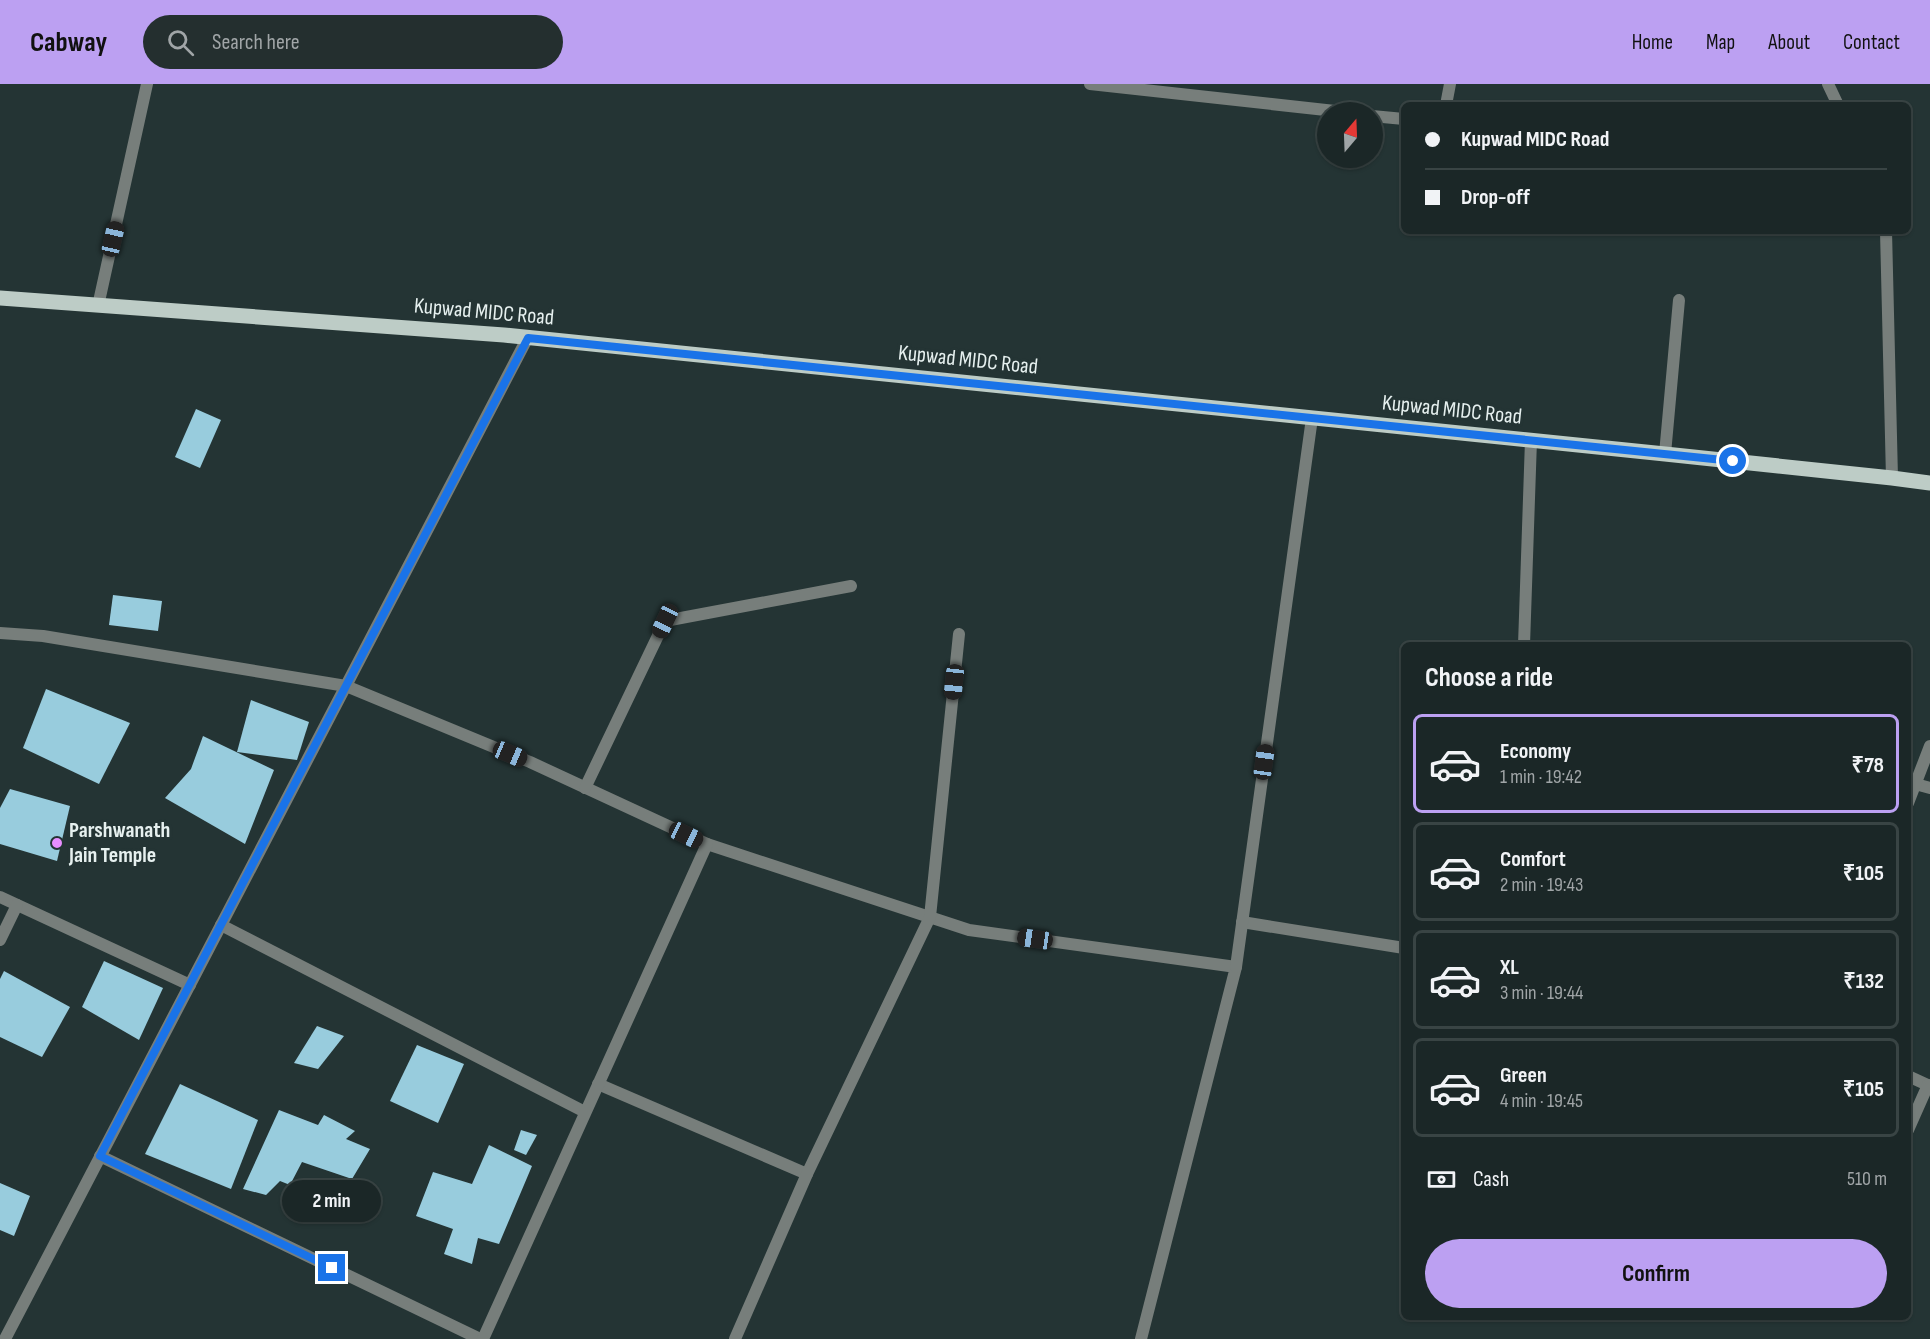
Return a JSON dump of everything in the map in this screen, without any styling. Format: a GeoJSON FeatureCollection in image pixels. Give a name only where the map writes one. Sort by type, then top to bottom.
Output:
{"type":"FeatureCollection","features":[{"type":"Feature","properties":{"kind":"main road","name":"Kupwad MIDC Road"},"geometry":{"type":"LineString","coordinates":[[0,298],[528,338],[1930,483]]}},
{"type":"Feature","properties":{"kind":"street"},"geometry":{"type":"LineString","coordinates":[[98,306],[147,84]]}},
{"type":"Feature","properties":{"kind":"street"},"geometry":{"type":"LineString","coordinates":[[1090,84],[1317,109]]}},
{"type":"Feature","properties":{"kind":"street"},"geometry":{"type":"LineString","coordinates":[[1447,102],[1450,84]]}},
{"type":"Feature","properties":{"kind":"street"},"geometry":{"type":"LineString","coordinates":[[1828,84],[1837,102]]}},
{"type":"Feature","properties":{"kind":"street"},"geometry":{"type":"LineString","coordinates":[[1383,117],[1401,119]]}},
{"type":"Feature","properties":{"kind":"street"},"geometry":{"type":"LineString","coordinates":[[1886,234],[1892,478]]}},
{"type":"Feature","properties":{"kind":"street"},"geometry":{"type":"LineString","coordinates":[[1665,454],[1679,300]]}},
{"type":"Feature","properties":{"kind":"street"},"geometry":{"type":"LineString","coordinates":[[5,1339],[528,338]]}},
{"type":"Feature","properties":{"kind":"street"},"geometry":{"type":"LineString","coordinates":[[1141,1339],[1236,967],[1312,418]]}},
{"type":"Feature","properties":{"kind":"street"},"geometry":{"type":"LineString","coordinates":[[1524,642],[1531,441]]}},
{"type":"Feature","properties":{"kind":"street"},"geometry":{"type":"LineString","coordinates":[[585,788],[665,621],[850,586]]}},
{"type":"Feature","properties":{"kind":"street"},"geometry":{"type":"LineString","coordinates":[[0,633],[43,636],[346,686],[530,762],[706,844],[969,930],[1236,967]]}},
{"type":"Feature","properties":{"kind":"street"},"geometry":{"type":"LineString","coordinates":[[735,1339],[807,1174],[930,917],[959,634]]}},
{"type":"Feature","properties":{"kind":"street"},"geometry":{"type":"LineString","coordinates":[[1930,746],[1912,782],[1930,788]]}},
{"type":"Feature","properties":{"kind":"street"},"geometry":{"type":"LineString","coordinates":[[100,1156],[481,1339],[706,844]]}},
{"type":"Feature","properties":{"kind":"street"},"geometry":{"type":"LineString","coordinates":[[0,897],[190,986]]}},
{"type":"Feature","properties":{"kind":"street"},"geometry":{"type":"LineString","coordinates":[[0,940],[17,905]]}},
{"type":"Feature","properties":{"kind":"street"},"geometry":{"type":"LineString","coordinates":[[1242,922],[1401,948]]}},
{"type":"Feature","properties":{"kind":"street"},"geometry":{"type":"LineString","coordinates":[[221,925],[585,1112]]}},
{"type":"Feature","properties":{"kind":"street"},"geometry":{"type":"LineString","coordinates":[[1911,1077],[1929,1086],[1911,1124]]}},
{"type":"Feature","properties":{"kind":"street"},"geometry":{"type":"LineString","coordinates":[[598,1084],[807,1174]]}},
{"type":"Feature","properties":{"kind":"building"},"geometry":{"type":"Polygon","coordinates":[[[196,409],[221,420],[200,468],[175,457],[196,409]]]}},
{"type":"Feature","properties":{"kind":"building"},"geometry":{"type":"Polygon","coordinates":[[[113,595],[162,601],[158,631],[109,625],[113,595]]]}},
{"type":"Feature","properties":{"kind":"building"},"geometry":{"type":"Polygon","coordinates":[[[46,689],[130,723],[99,784],[23,748],[46,689]]]}},
{"type":"Feature","properties":{"kind":"building"},"geometry":{"type":"Polygon","coordinates":[[[251,700],[309,722],[297,760],[237,752],[251,700]]]}},
{"type":"Feature","properties":{"kind":"building"},"geometry":{"type":"Polygon","coordinates":[[[203,736],[274,770],[245,844],[165,798],[191,769],[203,736]]]}},
{"type":"Feature","properties":{"kind":"building"},"geometry":{"type":"Polygon","coordinates":[[[10,789],[70,806],[57,861],[0,844],[0,808],[10,789]]]}},
{"type":"Feature","properties":{"kind":"building"},"geometry":{"type":"Polygon","coordinates":[[[104,961],[163,988],[139,1040],[82,1007],[104,961]]]}},
{"type":"Feature","properties":{"kind":"building"},"geometry":{"type":"Polygon","coordinates":[[[4,971],[70,1007],[42,1057],[0,1037],[0,979],[4,971]]]}},
{"type":"Feature","properties":{"kind":"building"},"geometry":{"type":"Polygon","coordinates":[[[317,1026],[344,1036],[318,1069],[294,1063],[317,1026]]]}},
{"type":"Feature","properties":{"kind":"building"},"geometry":{"type":"Polygon","coordinates":[[[417,1045],[464,1064],[438,1123],[390,1101],[417,1045]]]}},
{"type":"Feature","properties":{"kind":"building"},"geometry":{"type":"Polygon","coordinates":[[[180,1084],[258,1120],[231,1189],[145,1154],[180,1084]]]}},
{"type":"Feature","properties":{"kind":"building"},"geometry":{"type":"Polygon","coordinates":[[[279,1110],[318,1125],[324,1115],[355,1131],[346,1139],[370,1149],[352,1179],[302,1162],[290,1185],[280,1181],[266,1195],[243,1189],[279,1110]]]}},
{"type":"Feature","properties":{"kind":"building"},"geometry":{"type":"Polygon","coordinates":[[[521,1130],[537,1135],[526,1155],[514,1150],[521,1130]]]}},
{"type":"Feature","properties":{"kind":"building"},"geometry":{"type":"Polygon","coordinates":[[[489,1145],[532,1166],[499,1244],[478,1238],[472,1264],[444,1254],[453,1229],[416,1216],[433,1172],[472,1184],[489,1145]]]}},
{"type":"Feature","properties":{"kind":"building"},"geometry":{"type":"Polygon","coordinates":[[[0,1183],[30,1196],[14,1236],[0,1230],[0,1183]]]}},
{"type":"Feature","properties":{"kind":"place","name":"Parshwanath Jain Temple"},"geometry":{"type":"Point","coordinates":[57,843]}},
{"type":"Feature","properties":{"kind":"route"},"geometry":{"type":"LineString","coordinates":[[332,1268],[100,1156],[528,338],[1733,461]]}}]}
